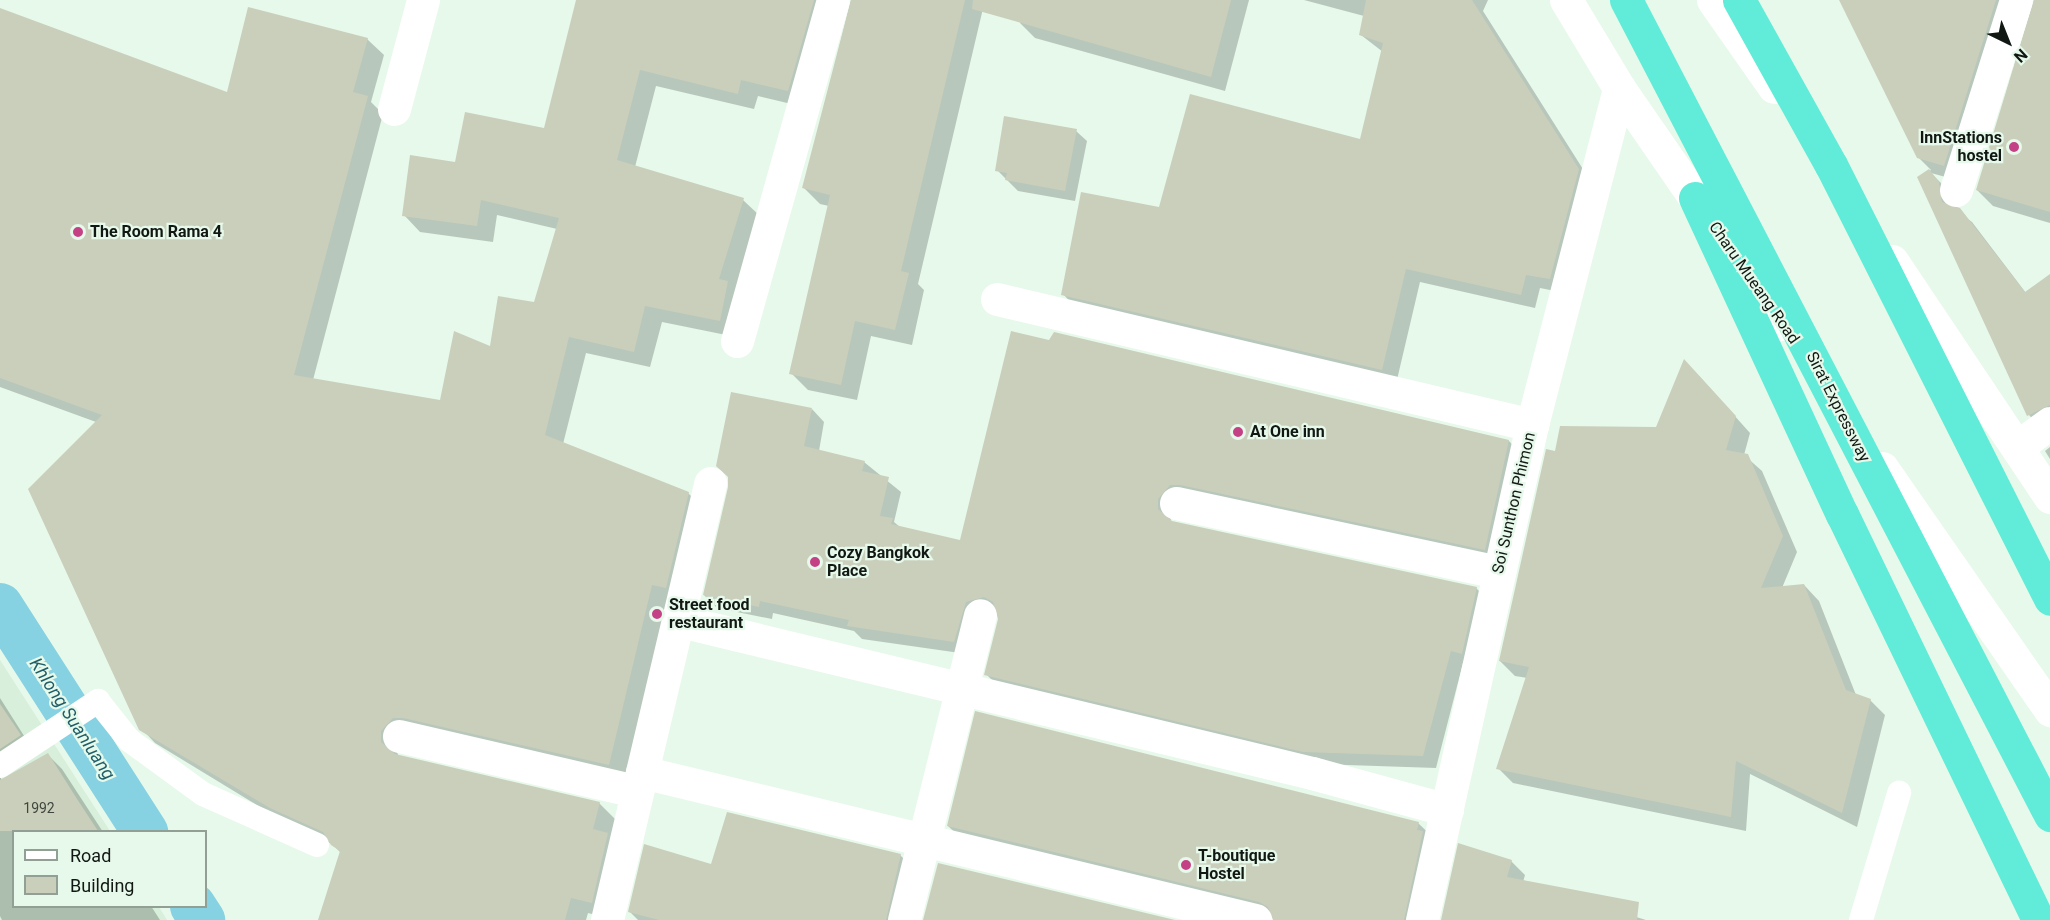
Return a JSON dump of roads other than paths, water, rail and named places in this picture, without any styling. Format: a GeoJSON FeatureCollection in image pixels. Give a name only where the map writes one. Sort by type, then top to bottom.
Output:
{"type":"FeatureCollection","features":[{"type":"Feature","properties":{"kind":"highway","name":"Sirat Expressway"},"geometry":{"type":"LineString","coordinates":[[1626,0],[2050,815]]}},
{"type":"Feature","properties":{"kind":"highway"},"geometry":{"type":"LineString","coordinates":[[1739,0],[1831,165],[2050,599]]}},
{"type":"Feature","properties":{"kind":"highway"},"geometry":{"type":"LineString","coordinates":[[1695,198],[1842,514],[2038,920]]}},
{"type":"Feature","properties":{"kind":"street"},"geometry":{"type":"LineString","coordinates":[[394,109],[423,0]]}},
{"type":"Feature","properties":{"kind":"street"},"geometry":{"type":"LineString","coordinates":[[737,340],[833,0]]}},
{"type":"Feature","properties":{"kind":"street","name":"Charu Mueang Road"},"geometry":{"type":"LineString","coordinates":[[1566,0],[1619,88],[2050,710]]}},
{"type":"Feature","properties":{"kind":"street"},"geometry":{"type":"LineString","coordinates":[[1713,0],[2050,497]]}},
{"type":"Feature","properties":{"kind":"street"},"geometry":{"type":"LineString","coordinates":[[1956,190],[2016,0]]}},
{"type":"Feature","properties":{"kind":"street","name":"Soi Sunthon Phimon"},"geometry":{"type":"LineString","coordinates":[[1422,920],[1497,572],[1532,425],[1619,88]]}},
{"type":"Feature","properties":{"kind":"street"},"geometry":{"type":"LineString","coordinates":[[997,299],[1532,425]]}},
{"type":"Feature","properties":{"kind":"street"},"geometry":{"type":"LineString","coordinates":[[2017,447],[2050,423]]}},
{"type":"Feature","properties":{"kind":"street"},"geometry":{"type":"LineString","coordinates":[[607,920],[639,781],[680,621],[710,483]]}},
{"type":"Feature","properties":{"kind":"street"},"geometry":{"type":"LineString","coordinates":[[1176,503],[1497,572]]}},
{"type":"Feature","properties":{"kind":"street"},"geometry":{"type":"LineString","coordinates":[[904,920],[980,615]]}},
{"type":"Feature","properties":{"kind":"street"},"geometry":{"type":"LineString","coordinates":[[680,621],[1312,772],[1447,810]]}},
{"type":"Feature","properties":{"kind":"street"},"geometry":{"type":"LineString","coordinates":[[399,736],[639,781],[925,841],[1255,920]]}},
{"type":"Feature","properties":{"kind":"lane"},"geometry":{"type":"LineString","coordinates":[[0,766],[98,701],[129,740],[203,794],[317,845]]}},
{"type":"Feature","properties":{"kind":"lane"},"geometry":{"type":"LineString","coordinates":[[1862,920],[1899,793]]}},
{"type":"Feature","properties":{"kind":"waterway","name":"Khlong Suanluang"},"geometry":{"type":"LineString","coordinates":[[0,606],[144,830]]}},
{"type":"Feature","properties":{"kind":"waterway","name":"Khlong Suanluang"},"geometry":{"type":"LineString","coordinates":[[194,908],[202,920]]}},
{"type":"Feature","properties":{"kind":"place","name":"InnStations hostel"},"geometry":{"type":"Point","coordinates":[2014,147]}},
{"type":"Feature","properties":{"kind":"place","name":"The Room Rama 4"},"geometry":{"type":"Point","coordinates":[78,232]}},
{"type":"Feature","properties":{"kind":"place","name":"At One inn"},"geometry":{"type":"Point","coordinates":[1238,432]}},
{"type":"Feature","properties":{"kind":"place","name":"Cozy Bangkok Place"},"geometry":{"type":"Point","coordinates":[815,562]}},
{"type":"Feature","properties":{"kind":"place","name":"Street food restaurant"},"geometry":{"type":"Point","coordinates":[657,614]}},
{"type":"Feature","properties":{"kind":"place","name":"T-boutique Hostel"},"geometry":{"type":"Point","coordinates":[1186,865]}}]}
